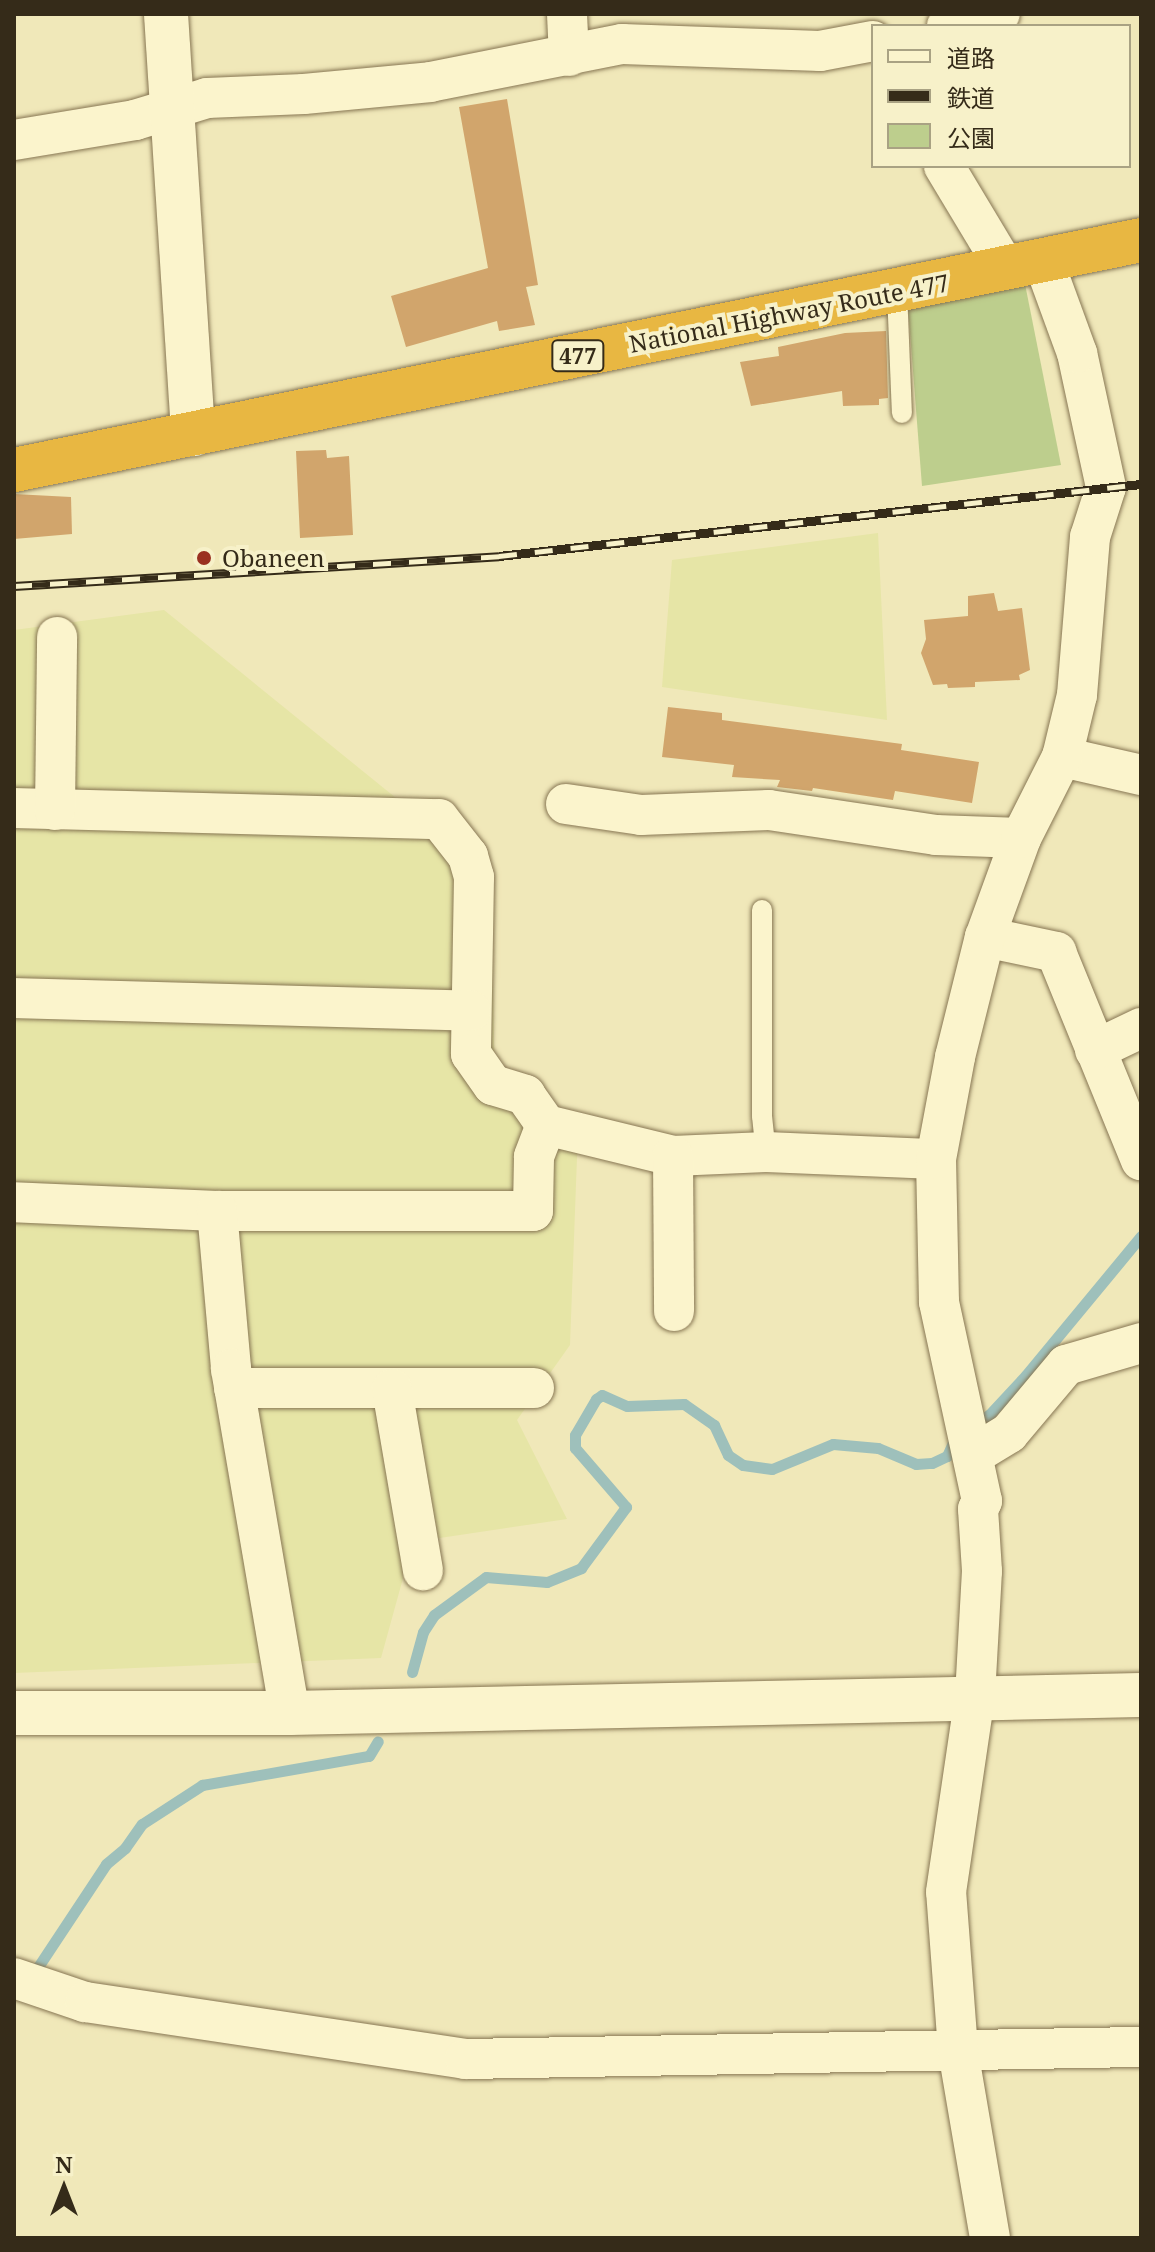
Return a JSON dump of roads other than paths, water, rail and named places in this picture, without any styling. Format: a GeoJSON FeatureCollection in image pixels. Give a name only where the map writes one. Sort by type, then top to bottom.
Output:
{"type":"FeatureCollection","features":[{"type":"Feature","properties":{"kind":"highway","name":"National Highway Route 477"},"geometry":{"type":"LineString","coordinates":[[14,470],[1141,240]]}},
{"type":"Feature","properties":{"kind":"street"},"geometry":{"type":"LineString","coordinates":[[166,14],[193,434]]}},
{"type":"Feature","properties":{"kind":"street"},"geometry":{"type":"LineString","coordinates":[[567,14],[569,56]]}},
{"type":"Feature","properties":{"kind":"street"},"geometry":{"type":"LineString","coordinates":[[956,24],[1000,14]]}},
{"type":"Feature","properties":{"kind":"street"},"geometry":{"type":"LineString","coordinates":[[14,140],[135,120],[207,98],[304,94],[430,82],[622,44],[728,30],[820,51],[871,41]]}},
{"type":"Feature","properties":{"kind":"street"},"geometry":{"type":"LineString","coordinates":[[946,168],[1025,264],[1077,353],[1106,487],[1090,537],[1077,695],[1062,757],[1021,838],[985,937],[955,1057],[936,1159],[939,1302],[964,1404],[982,1501],[978,1509],[982,1571],[975,1696],[946,1892],[958,2050],[990,2238]]}},
{"type":"Feature","properties":{"kind":"street"},"geometry":{"type":"LineString","coordinates":[[55,810],[57,637]]}},
{"type":"Feature","properties":{"kind":"street"},"geometry":{"type":"LineString","coordinates":[[1062,757],[1141,775]]}},
{"type":"Feature","properties":{"kind":"street"},"geometry":{"type":"LineString","coordinates":[[566,804],[641,815],[769,810],[936,835],[1021,838]]}},
{"type":"Feature","properties":{"kind":"street"},"geometry":{"type":"LineString","coordinates":[[14,808],[439,819],[468,856],[474,877],[471,1054],[493,1085],[525,1095],[546,1125],[673,1156],[766,1152],[936,1159]]}},
{"type":"Feature","properties":{"kind":"street"},"geometry":{"type":"LineString","coordinates":[[985,937],[1056,952],[1141,1160]]}},
{"type":"Feature","properties":{"kind":"street"},"geometry":{"type":"LineString","coordinates":[[14,998],[471,1011]]}},
{"type":"Feature","properties":{"kind":"street"},"geometry":{"type":"LineString","coordinates":[[1095,1050],[1141,1028]]}},
{"type":"Feature","properties":{"kind":"street"},"geometry":{"type":"LineString","coordinates":[[14,1202],[217,1211],[533,1211],[534,1157],[546,1125]]}},
{"type":"Feature","properties":{"kind":"street"},"geometry":{"type":"LineString","coordinates":[[673,1156],[674,1311]]}},
{"type":"Feature","properties":{"kind":"street"},"geometry":{"type":"LineString","coordinates":[[217,1211],[234,1388],[290,1713]]}},
{"type":"Feature","properties":{"kind":"street"},"geometry":{"type":"LineString","coordinates":[[973,1450],[1009,1433],[1066,1365],[1141,1343]]}},
{"type":"Feature","properties":{"kind":"street"},"geometry":{"type":"LineString","coordinates":[[234,1388],[534,1388]]}},
{"type":"Feature","properties":{"kind":"street"},"geometry":{"type":"LineString","coordinates":[[392,1389],[423,1570]]}},
{"type":"Feature","properties":{"kind":"street"},"geometry":{"type":"LineString","coordinates":[[14,1713],[290,1713],[975,1696],[1141,1695]]}},
{"type":"Feature","properties":{"kind":"street"},"geometry":{"type":"LineString","coordinates":[[14,1978],[85,2002],[465,2059],[1141,2047]]}},
{"type":"Feature","properties":{"kind":"lane"},"geometry":{"type":"LineString","coordinates":[[897,291],[902,413]]}},
{"type":"Feature","properties":{"kind":"lane"},"geometry":{"type":"LineString","coordinates":[[762,910],[762,1116],[766,1152]]}},
{"type":"Feature","properties":{"kind":"waterway"},"geometry":{"type":"LineString","coordinates":[[974,1425],[989,1415],[1026,1375],[1141,1236]]}},
{"type":"Feature","properties":{"kind":"waterway"},"geometry":{"type":"LineString","coordinates":[[412,1672],[423,1632],[434,1615],[486,1577],[547,1582],[581,1568],[626,1507],[575,1448],[575,1435],[596,1399],[602,1395],[627,1406],[684,1404],[714,1425],[728,1455],[743,1465],[772,1469],[833,1444],[878,1448],[916,1464],[932,1463],[947,1456],[956,1436]]}},
{"type":"Feature","properties":{"kind":"waterway"},"geometry":{"type":"LineString","coordinates":[[32,1976],[106,1864],[125,1848],[142,1824],[202,1785],[369,1756],[378,1741]]}},
{"type":"Feature","properties":{"kind":"railway"},"geometry":{"type":"LineString","coordinates":[[14,586],[499,556],[1141,484]]}},
{"type":"Feature","properties":{"kind":"place","name":"Obaneen"},"geometry":{"type":"Point","coordinates":[204,558]}}]}
